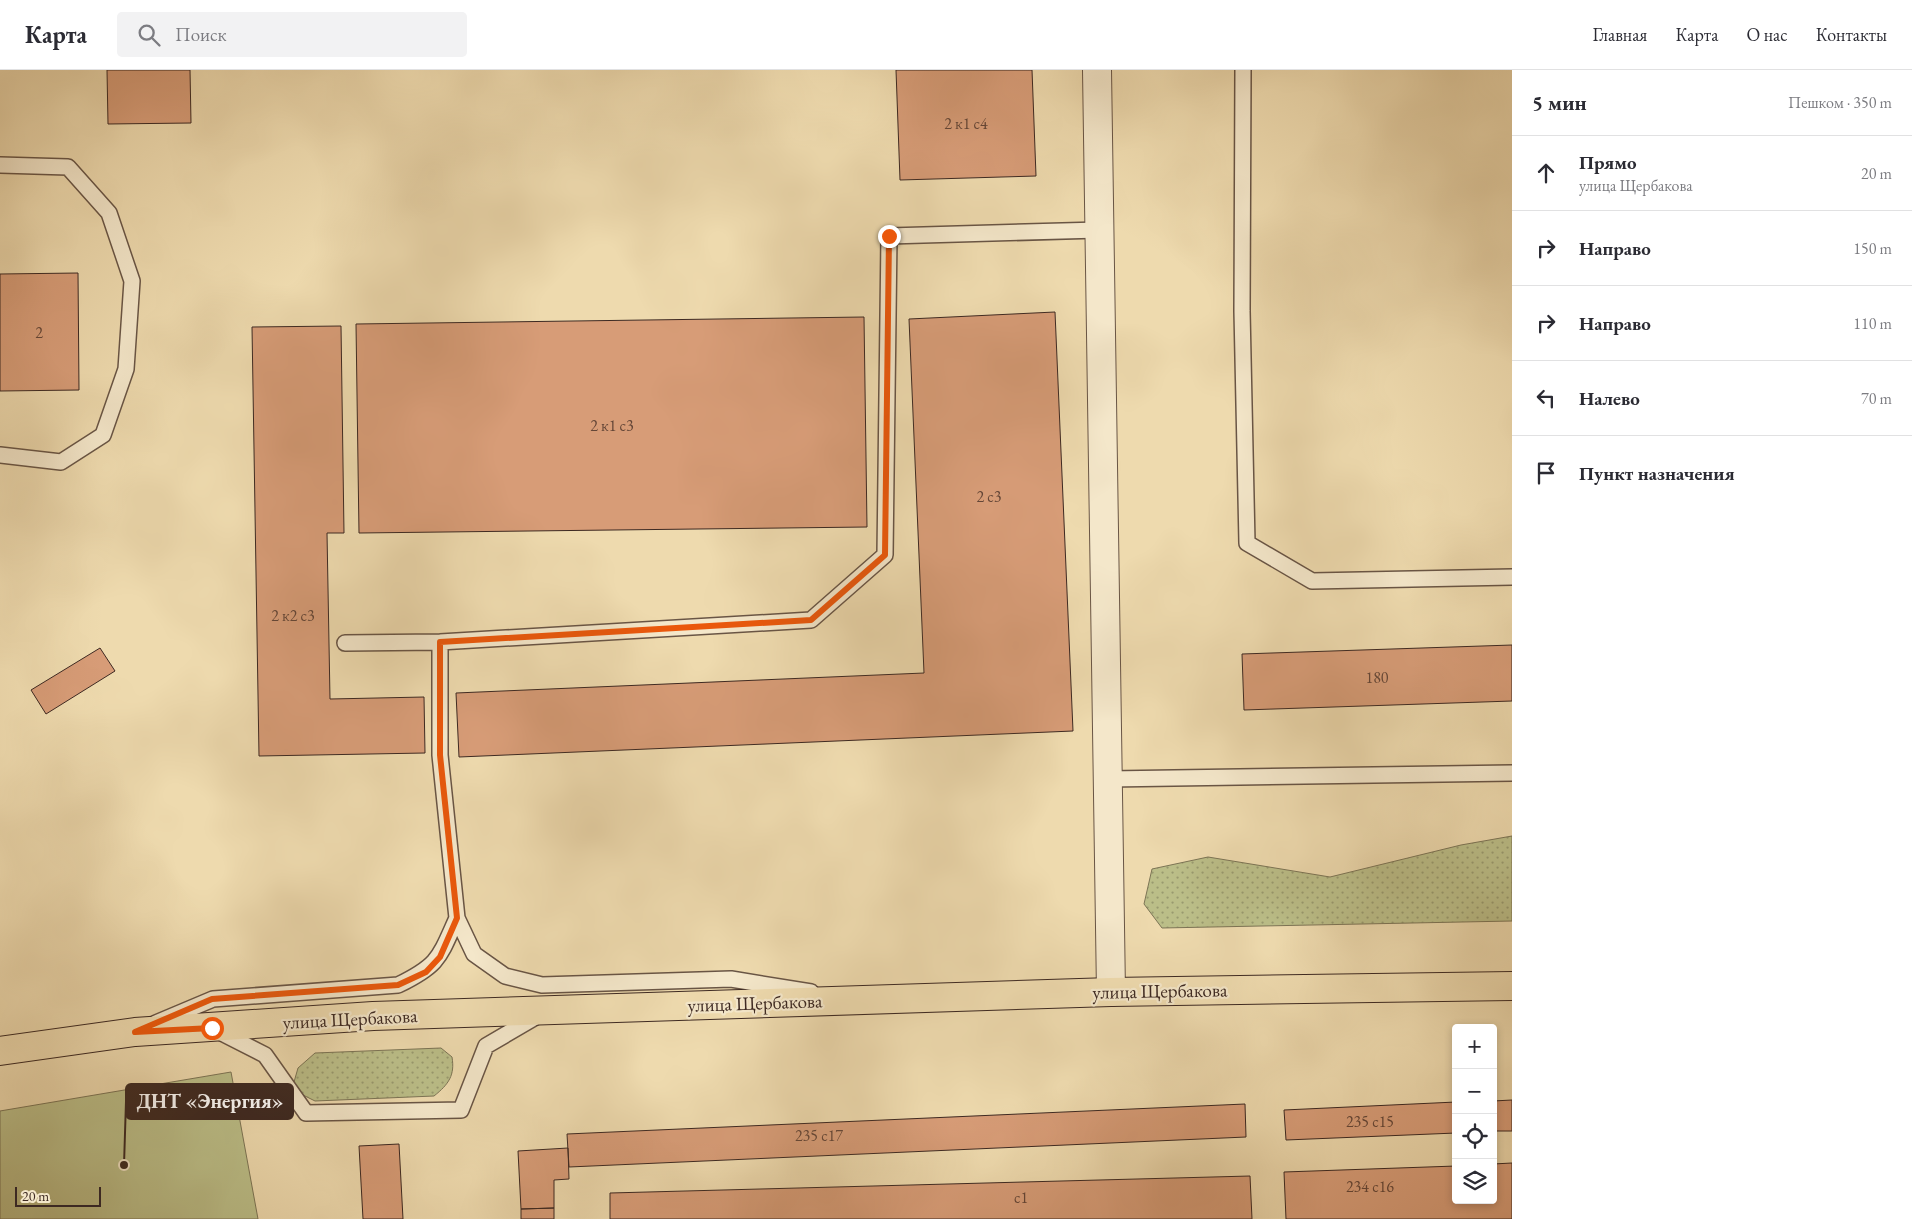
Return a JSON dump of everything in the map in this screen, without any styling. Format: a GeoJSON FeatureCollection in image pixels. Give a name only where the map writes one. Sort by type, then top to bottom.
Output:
{"type":"FeatureCollection","features":[{"type":"Feature","properties":{"kind":"main road","name":"улица Щербакова"},"geometry":{"type":"LineString","coordinates":[[0,1051],[135,1032],[373,1016],[1112,992],[1512,986]]}},
{"type":"Feature","properties":{"kind":"street"},"geometry":{"type":"LineString","coordinates":[[1097,70],[1112,992]]}},
{"type":"Feature","properties":{"kind":"lane"},"geometry":{"type":"LineString","coordinates":[[1243,70],[1242,311],[1247,543],[1312,581],[1512,577]]}},
{"type":"Feature","properties":{"kind":"lane"},"geometry":{"type":"LineString","coordinates":[[0,165],[68,167],[109,214],[132,281],[126,369],[103,435],[61,462],[0,455]]}},
{"type":"Feature","properties":{"kind":"lane"},"geometry":{"type":"LineString","coordinates":[[345,643],[440,642],[811,620],[885,555],[889,236],[1099,230]]}},
{"type":"Feature","properties":{"kind":"lane"},"geometry":{"type":"LineString","coordinates":[[440,642],[440,755],[457,918],[474,954],[505,976],[542,985],[731,979],[859,1000]]}},
{"type":"Feature","properties":{"kind":"lane"},"geometry":{"type":"LineString","coordinates":[[1109,779],[1512,773]]}},
{"type":"Feature","properties":{"kind":"lane"},"geometry":{"type":"LineString","coordinates":[[135,1032],[212,999],[398,985],[426,972],[440,957],[457,918]]}},
{"type":"Feature","properties":{"kind":"lane"},"geometry":{"type":"LineString","coordinates":[[212,1028],[266,1055],[306,1113],[462,1110],[486,1046],[547,1010]]}},
{"type":"Feature","properties":{"kind":"green space"},"geometry":{"type":"Polygon","coordinates":[[[1512,836],[1512,921],[1162,928],[1144,904],[1152,869],[1208,857],[1330,877],[1461,845],[1512,836]]]}},
{"type":"Feature","properties":{"kind":"green space"},"geometry":{"type":"Polygon","coordinates":[[[441,1048],[452,1057],[453,1069],[450,1079],[434,1096],[315,1101],[299,1093],[294,1082],[298,1068],[315,1053],[441,1048]]]}},
{"type":"Feature","properties":{"kind":"green space"},"geometry":{"type":"Polygon","coordinates":[[[231,1072],[258,1219],[0,1219],[0,1111],[231,1072]]]}},
{"type":"Feature","properties":{"kind":"building"},"geometry":{"type":"Polygon","coordinates":[[[107,70],[190,70],[191,123],[108,124],[107,70]]]}},
{"type":"Feature","properties":{"kind":"building"},"geometry":{"type":"Polygon","coordinates":[[[896,70],[1032,70],[1036,176],[900,180],[896,70]]]}},
{"type":"Feature","properties":{"kind":"building"},"geometry":{"type":"Polygon","coordinates":[[[78,273],[79,390],[0,391],[0,274],[78,273]]]}},
{"type":"Feature","properties":{"kind":"building"},"geometry":{"type":"Polygon","coordinates":[[[1055,312],[1073,731],[459,757],[456,693],[924,673],[909,319],[1055,312]]]}},
{"type":"Feature","properties":{"kind":"building"},"geometry":{"type":"Polygon","coordinates":[[[864,317],[867,527],[359,533],[356,324],[864,317]]]}},
{"type":"Feature","properties":{"kind":"building"},"geometry":{"type":"Polygon","coordinates":[[[341,326],[344,533],[327,533],[330,699],[424,697],[425,753],[259,756],[252,327],[341,326]]]}},
{"type":"Feature","properties":{"kind":"building"},"geometry":{"type":"Polygon","coordinates":[[[1512,645],[1512,701],[1244,710],[1242,654],[1512,645]]]}},
{"type":"Feature","properties":{"kind":"building"},"geometry":{"type":"Polygon","coordinates":[[[100,648],[115,671],[46,714],[31,690],[100,648]]]}},
{"type":"Feature","properties":{"kind":"building"},"geometry":{"type":"Polygon","coordinates":[[[1512,1100],[1512,1131],[1497,1131],[1497,1101],[1512,1100]]]}},
{"type":"Feature","properties":{"kind":"building"},"geometry":{"type":"Polygon","coordinates":[[[1452,1102],[1452,1133],[1286,1140],[1284,1110],[1452,1102]]]}},
{"type":"Feature","properties":{"kind":"building"},"geometry":{"type":"Polygon","coordinates":[[[1245,1104],[1246,1137],[569,1167],[567,1134],[1245,1104]]]}},
{"type":"Feature","properties":{"kind":"building"},"geometry":{"type":"Polygon","coordinates":[[[399,1144],[403,1219],[363,1219],[359,1146],[399,1144]]]}},
{"type":"Feature","properties":{"kind":"building"},"geometry":{"type":"Polygon","coordinates":[[[568,1148],[569,1179],[554,1180],[554,1208],[521,1209],[518,1151],[568,1148]]]}},
{"type":"Feature","properties":{"kind":"building"},"geometry":{"type":"Polygon","coordinates":[[[1512,1163],[1512,1219],[1286,1219],[1284,1172],[1452,1166],[1452,1204],[1497,1204],[1497,1164],[1512,1163]]]}},
{"type":"Feature","properties":{"kind":"building"},"geometry":{"type":"Polygon","coordinates":[[[1250,1176],[1252,1219],[610,1219],[610,1193],[1250,1176]]]}},
{"type":"Feature","properties":{"kind":"building"},"geometry":{"type":"Polygon","coordinates":[[[554,1208],[554,1219],[521,1219],[521,1209],[554,1208]]]}},
{"type":"Feature","properties":{"kind":"place","name":"ДНТ «Энергия»"},"geometry":{"type":"Point","coordinates":[124,1165]}},
{"type":"Feature","properties":{"kind":"route"},"geometry":{"type":"LineString","coordinates":[[212,1028],[135,1032],[212,999],[398,985],[426,972],[440,957],[457,918],[440,755],[440,642],[811,620],[885,555],[889,236]]}}]}
